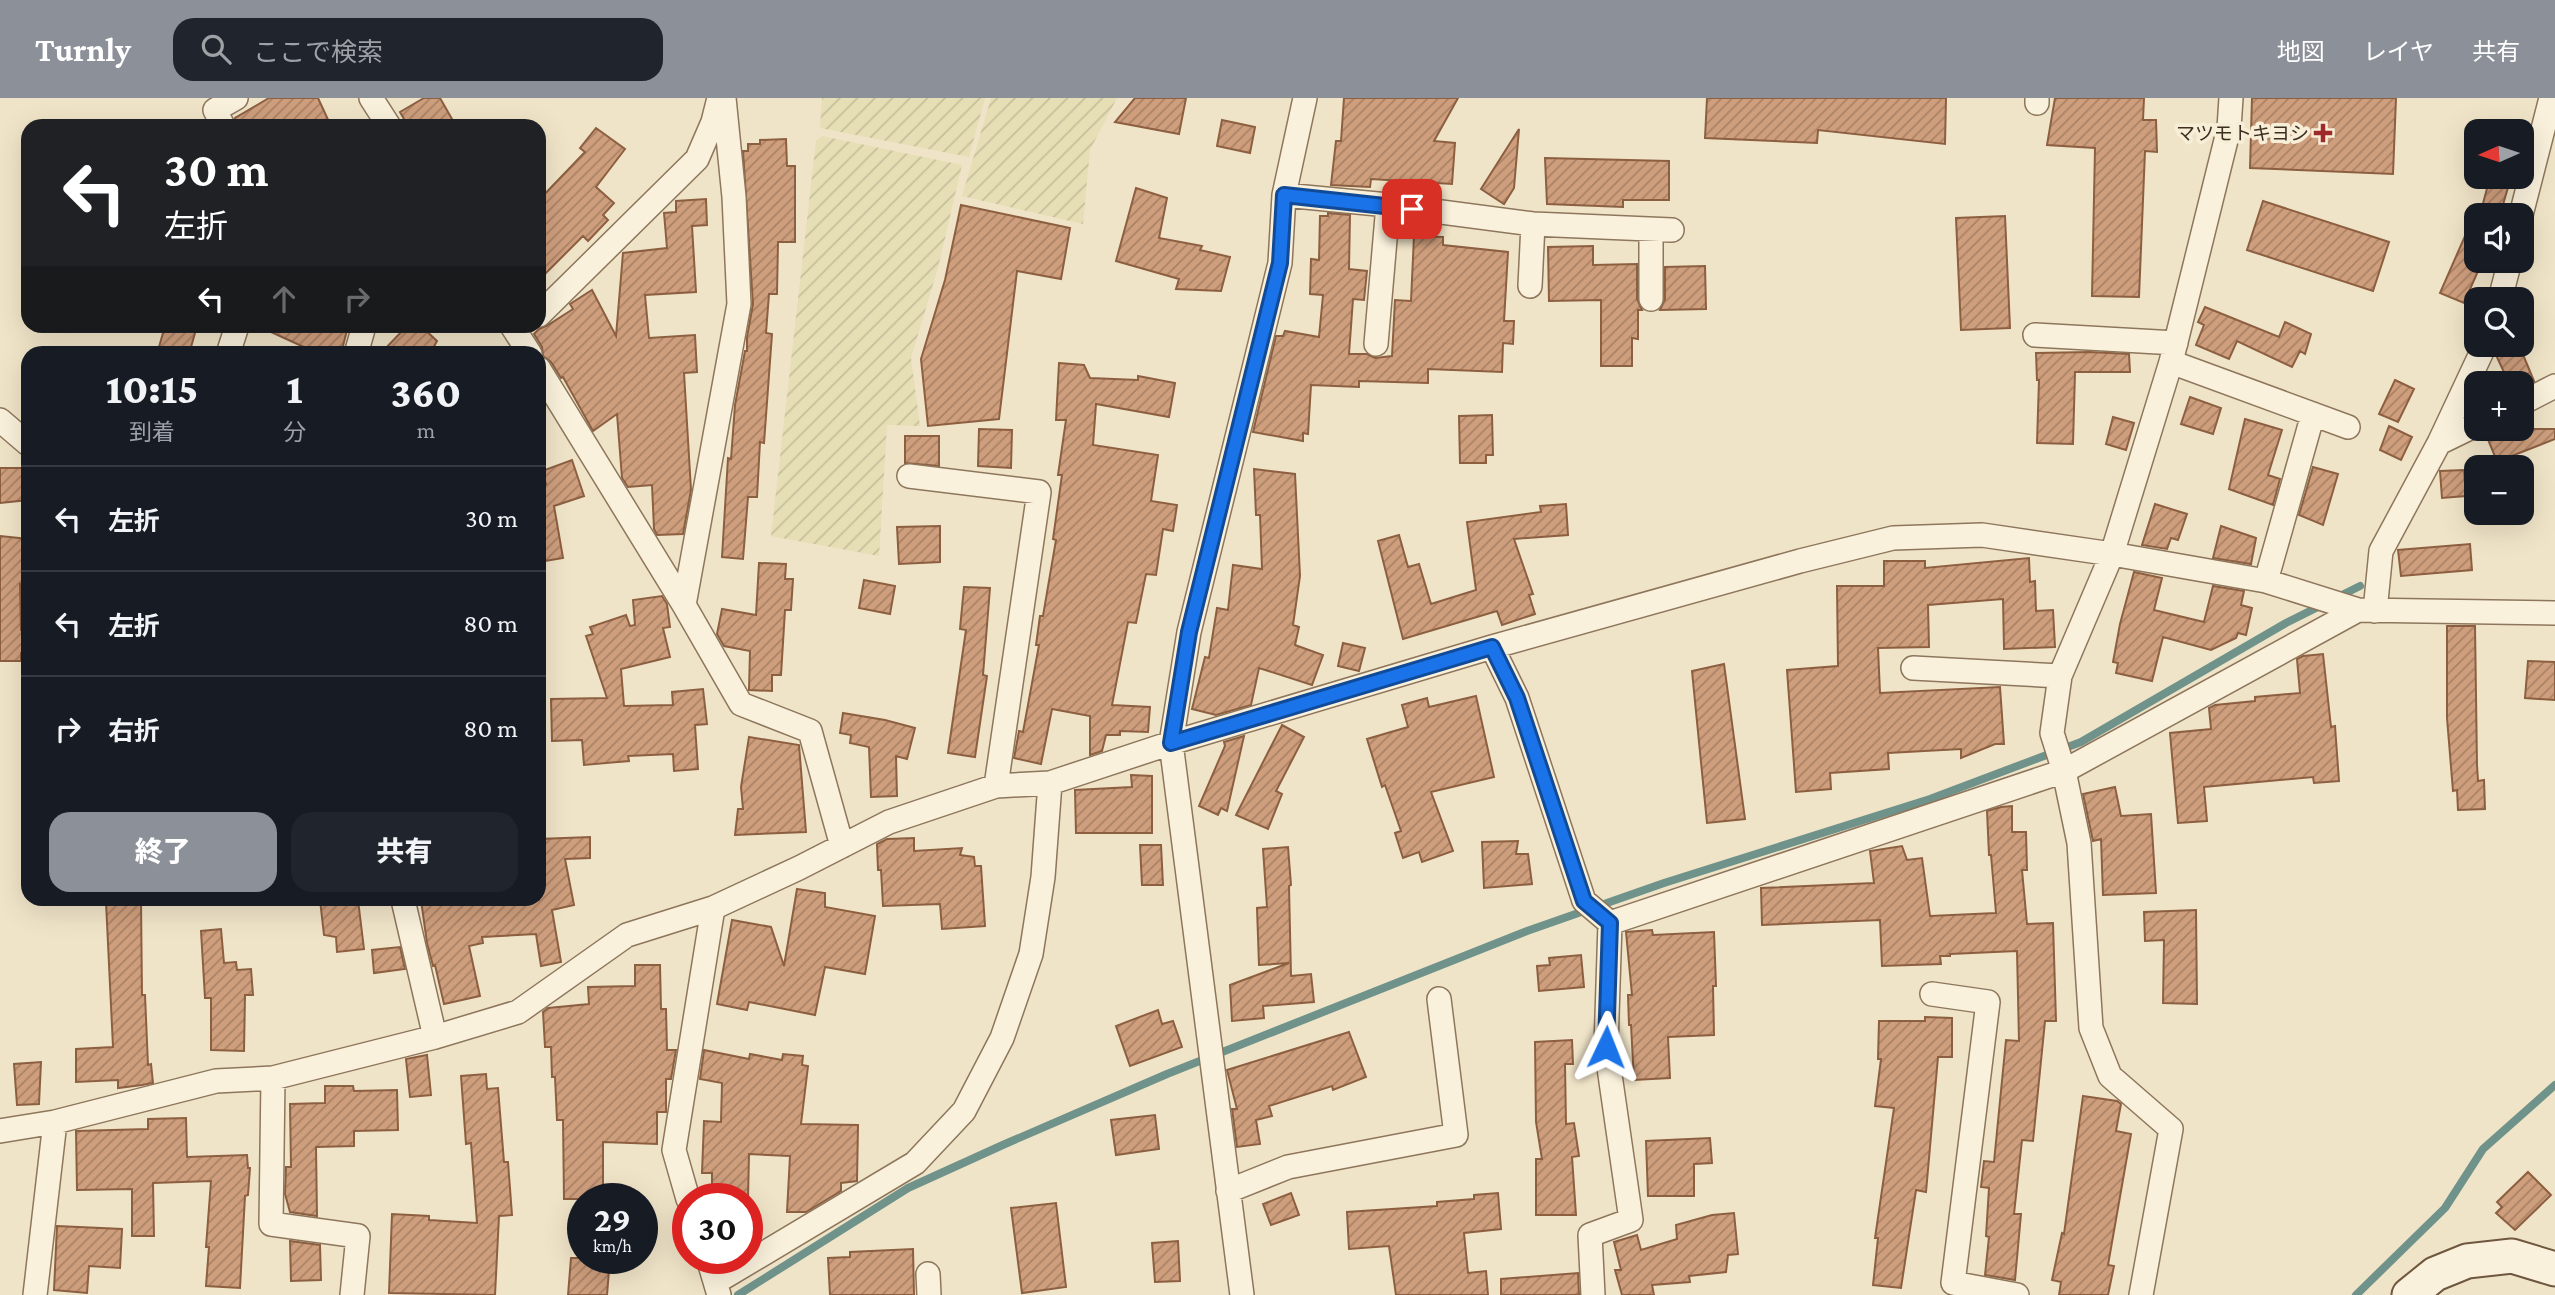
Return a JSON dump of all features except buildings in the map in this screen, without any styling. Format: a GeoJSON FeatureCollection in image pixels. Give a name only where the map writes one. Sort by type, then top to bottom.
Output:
{"type":"FeatureCollection","features":[{"type":"Feature","properties":{"kind":"main road"},"geometry":{"type":"LineString","coordinates":[[2409,1295],[2435,1274],[2467,1261],[2512,1256],[2555,1269]]}},
{"type":"Feature","properties":{"kind":"street"},"geometry":{"type":"LineString","coordinates":[[220,119],[215,110],[236,98]]}},
{"type":"Feature","properties":{"kind":"street"},"geometry":{"type":"LineString","coordinates":[[371,98],[384,119]]}},
{"type":"Feature","properties":{"kind":"street"},"geometry":{"type":"LineString","coordinates":[[546,308],[697,159],[722,98]]}},
{"type":"Feature","properties":{"kind":"street"},"geometry":{"type":"LineString","coordinates":[[684,605],[739,304],[734,197],[722,98]]}},
{"type":"Feature","properties":{"kind":"street"},"geometry":{"type":"LineString","coordinates":[[1241,1295],[1171,743],[1189,632],[1280,263],[1284,195],[1305,98]]}},
{"type":"Feature","properties":{"kind":"street"},"geometry":{"type":"LineString","coordinates":[[2141,1295],[2171,1129],[2110,1076],[2091,1028],[2079,843],[2064,771],[2052,733],[2060,676],[2112,554],[2173,353],[2229,128],[2231,98]]}},
{"type":"Feature","properties":{"kind":"street"},"geometry":{"type":"LineString","coordinates":[[2525,203],[2551,108]]}},
{"type":"Feature","properties":{"kind":"street"},"geometry":{"type":"LineString","coordinates":[[1284,195],[1388,205],[1532,224],[1662,230],[1651,299]]}},
{"type":"Feature","properties":{"kind":"street"},"geometry":{"type":"LineString","coordinates":[[1376,344],[1388,205]]}},
{"type":"Feature","properties":{"kind":"street"},"geometry":{"type":"LineString","coordinates":[[1530,286],[1532,224]]}},
{"type":"Feature","properties":{"kind":"street"},"geometry":{"type":"LineString","coordinates":[[2035,335],[2173,353],[2348,427]]}},
{"type":"Feature","properties":{"kind":"street"},"geometry":{"type":"LineString","coordinates":[[1608,922],[2064,771],[2361,609],[2381,551],[2439,443],[2479,357]]}},
{"type":"Feature","properties":{"kind":"street"},"geometry":{"type":"LineString","coordinates":[[546,380],[684,605],[741,704],[810,732],[842,846]]}},
{"type":"Feature","properties":{"kind":"street"},"geometry":{"type":"LineString","coordinates":[[2534,397],[2555,386]]}},
{"type":"Feature","properties":{"kind":"street"},"geometry":{"type":"LineString","coordinates":[[2266,580],[2313,414]]}},
{"type":"Feature","properties":{"kind":"street"},"geometry":{"type":"LineString","coordinates":[[0,420],[21,438]]}},
{"type":"Feature","properties":{"kind":"street"},"geometry":{"type":"LineString","coordinates":[[2439,443],[2464,431]]}},
{"type":"Feature","properties":{"kind":"street"},"geometry":{"type":"LineString","coordinates":[[909,476],[1039,492],[996,786]]}},
{"type":"Feature","properties":{"kind":"street"},"geometry":{"type":"LineString","coordinates":[[0,1131],[55,1122],[216,1081],[273,1078],[435,1037],[518,1012],[627,935],[713,908],[888,822],[996,786],[1050,783],[1171,743],[1492,647],[1800,561],[1893,538],[1982,534],[2266,580],[2361,609],[2555,612]]}},
{"type":"Feature","properties":{"kind":"street"},"geometry":{"type":"LineString","coordinates":[[1492,647],[1517,698],[1584,901],[1608,922],[1606,1047],[1631,1220],[1590,1235],[1593,1295]]}},
{"type":"Feature","properties":{"kind":"street"},"geometry":{"type":"LineString","coordinates":[[1913,667],[2060,676]]}},
{"type":"Feature","properties":{"kind":"street"},"geometry":{"type":"LineString","coordinates":[[717,1288],[915,1163],[964,1111],[1002,1038],[1031,954],[1043,877],[1050,783]]}},
{"type":"Feature","properties":{"kind":"street"},"geometry":{"type":"LineString","coordinates":[[404,906],[435,1037]]}},
{"type":"Feature","properties":{"kind":"street"},"geometry":{"type":"LineString","coordinates":[[683,1183],[674,1150],[713,908]]}},
{"type":"Feature","properties":{"kind":"street"},"geometry":{"type":"LineString","coordinates":[[1932,994],[1987,1002],[1953,1283],[2017,1295]]}},
{"type":"Feature","properties":{"kind":"street"},"geometry":{"type":"LineString","coordinates":[[1228,1191],[1287,1167],[1456,1135],[1439,999]]}},
{"type":"Feature","properties":{"kind":"street"},"geometry":{"type":"LineString","coordinates":[[273,1078],[271,1224],[358,1236],[352,1295]]}},
{"type":"Feature","properties":{"kind":"street"},"geometry":{"type":"LineString","coordinates":[[35,1295],[55,1122]]}},
{"type":"Feature","properties":{"kind":"shaded area"},"geometry":{"type":"Polygon","coordinates":[[[822,98],[985,98],[969,157],[820,128],[822,98]]]}},
{"type":"Feature","properties":{"kind":"shaded area"},"geometry":{"type":"Polygon","coordinates":[[[991,98],[1117,98],[1090,150],[1083,224],[962,196],[991,98]]]}},
{"type":"Feature","properties":{"kind":"shaded area"},"geometry":{"type":"Polygon","coordinates":[[[822,136],[962,165],[938,268],[911,358],[920,426],[887,425],[879,556],[771,536],[816,141],[822,136]]]}},
{"type":"Feature","properties":{"kind":"waterway"},"geometry":{"type":"LineString","coordinates":[[2336,598],[2360,586]]}},
{"type":"Feature","properties":{"kind":"waterway"},"geometry":{"type":"LineString","coordinates":[[738,1295],[908,1188],[1005,1144],[1167,1074],[1527,931],[1664,883],[1930,799],[2081,742],[2286,623],[2324,604]]}},
{"type":"Feature","properties":{"kind":"waterway"},"geometry":{"type":"LineString","coordinates":[[2356,1295],[2445,1208],[2483,1149],[2555,1085]]}},
{"type":"Feature","properties":{"kind":"place","name":"マツモトキヨシ"},"geometry":{"type":"Point","coordinates":[2323,133]}},
{"type":"Feature","properties":{"kind":"route"},"geometry":{"type":"LineString","coordinates":[[1412,209],[1284,195],[1280,263],[1189,632],[1171,743],[1492,647],[1517,698],[1584,901],[1610,923],[1606,1047]]}}]}
